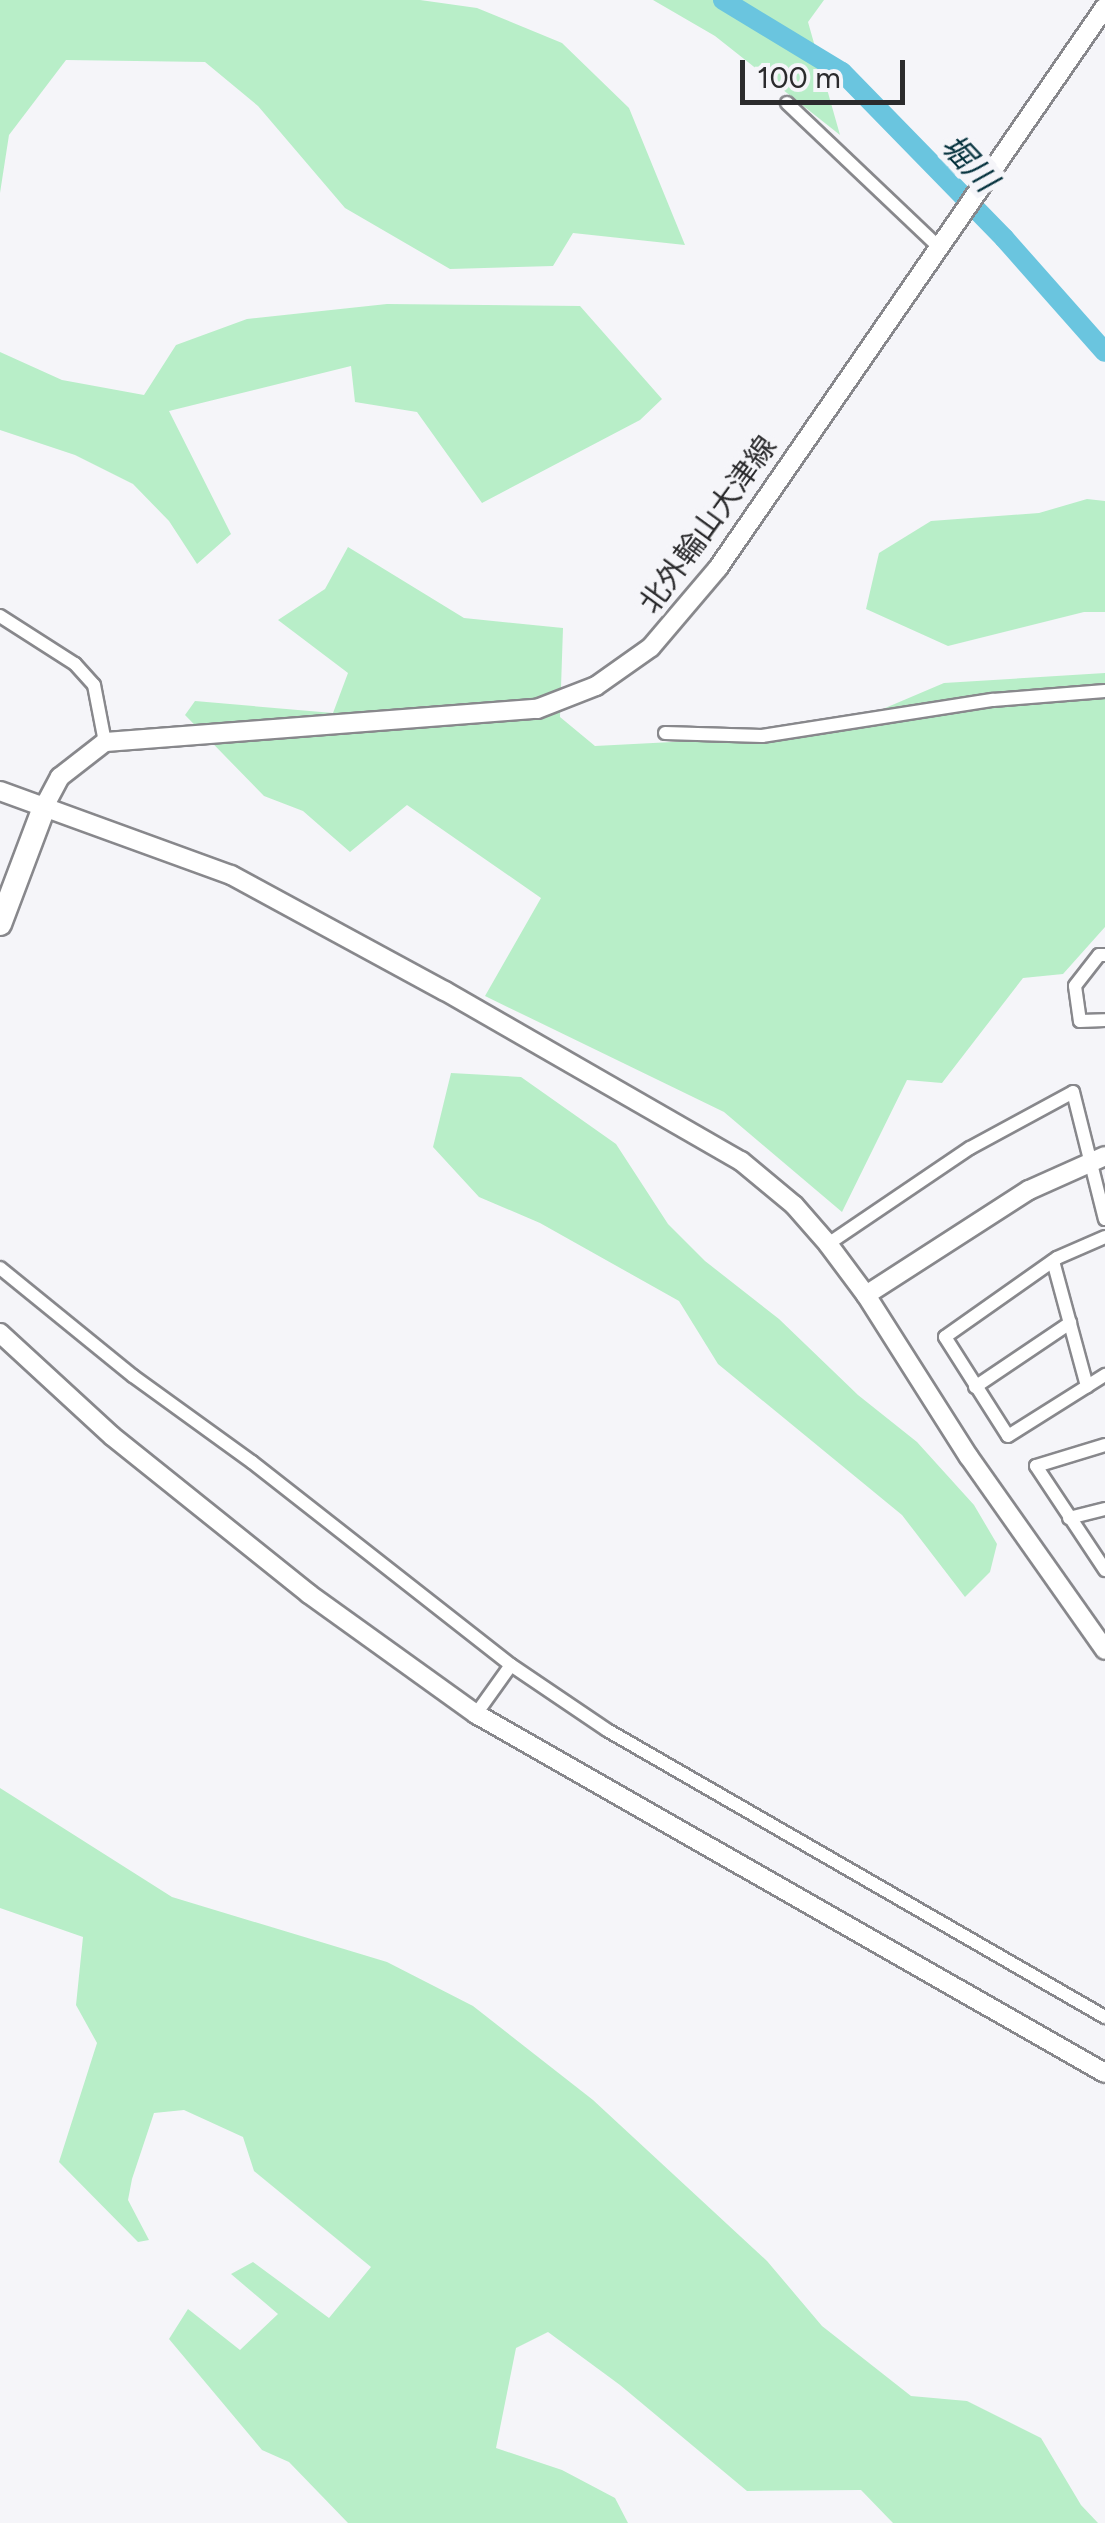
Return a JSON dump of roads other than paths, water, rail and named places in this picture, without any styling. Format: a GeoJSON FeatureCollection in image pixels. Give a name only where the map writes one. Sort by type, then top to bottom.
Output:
{"type":"FeatureCollection","features":[{"type":"Feature","properties":{"kind":"highway"},"geometry":{"type":"LineString","coordinates":[[0,924],[46,805]]}},
{"type":"Feature","properties":{"kind":"street","name":"北外輪山大津線"},"geometry":{"type":"LineString","coordinates":[[106,742],[537,709],[596,686],[651,646],[706,583],[1105,7]]}},
{"type":"Feature","properties":{"kind":"street"},"geometry":{"type":"LineString","coordinates":[[788,103],[939,247]]}},
{"type":"Feature","properties":{"kind":"street"},"geometry":{"type":"LineString","coordinates":[[0,616],[75,664],[94,685],[106,742],[60,777],[46,805]]}},
{"type":"Feature","properties":{"kind":"street"},"geometry":{"type":"LineString","coordinates":[[665,733],[762,736],[994,700],[1105,691]]}},
{"type":"Feature","properties":{"kind":"street"},"geometry":{"type":"LineString","coordinates":[[0,791],[230,876],[445,991],[740,1161],[794,1205],[828,1244],[866,1295],[969,1457],[1105,1650]]}},
{"type":"Feature","properties":{"kind":"street"},"geometry":{"type":"LineString","coordinates":[[1105,954],[1099,955],[1075,986],[1080,1021],[1105,1020]]}},
{"type":"Feature","properties":{"kind":"street"},"geometry":{"type":"LineString","coordinates":[[828,1244],[970,1148],[1073,1092],[1097,1159],[1105,1219]]}},
{"type":"Feature","properties":{"kind":"street"},"geometry":{"type":"LineString","coordinates":[[866,1295],[1029,1190],[1097,1159]]}},
{"type":"Feature","properties":{"kind":"street"},"geometry":{"type":"LineString","coordinates":[[1105,1237],[1053,1261],[946,1334],[946,1341],[1008,1436],[1105,1375]]}},
{"type":"Feature","properties":{"kind":"street"},"geometry":{"type":"LineString","coordinates":[[1053,1261],[1087,1386]]}},
{"type":"Feature","properties":{"kind":"street"},"geometry":{"type":"LineString","coordinates":[[0,1268],[133,1376],[252,1462],[511,1666],[606,1730],[1105,2017]]}},
{"type":"Feature","properties":{"kind":"street"},"geometry":{"type":"LineString","coordinates":[[975,1387],[1070,1323]]}},
{"type":"Feature","properties":{"kind":"street"},"geometry":{"type":"LineString","coordinates":[[0,1333],[127,1448],[310,1594],[476,1714],[1105,2072]]}},
{"type":"Feature","properties":{"kind":"street"},"geometry":{"type":"LineString","coordinates":[[1105,1445],[1036,1466],[1105,1570]]}},
{"type":"Feature","properties":{"kind":"street"},"geometry":{"type":"LineString","coordinates":[[1069,1518],[1105,1509]]}},
{"type":"Feature","properties":{"kind":"street"},"geometry":{"type":"LineString","coordinates":[[476,1714],[511,1666]]}},
{"type":"Feature","properties":{"kind":"waterway","name":"堀川"},"geometry":{"type":"LineString","coordinates":[[723,0],[842,72],[1004,238],[1105,352]]}}]}
